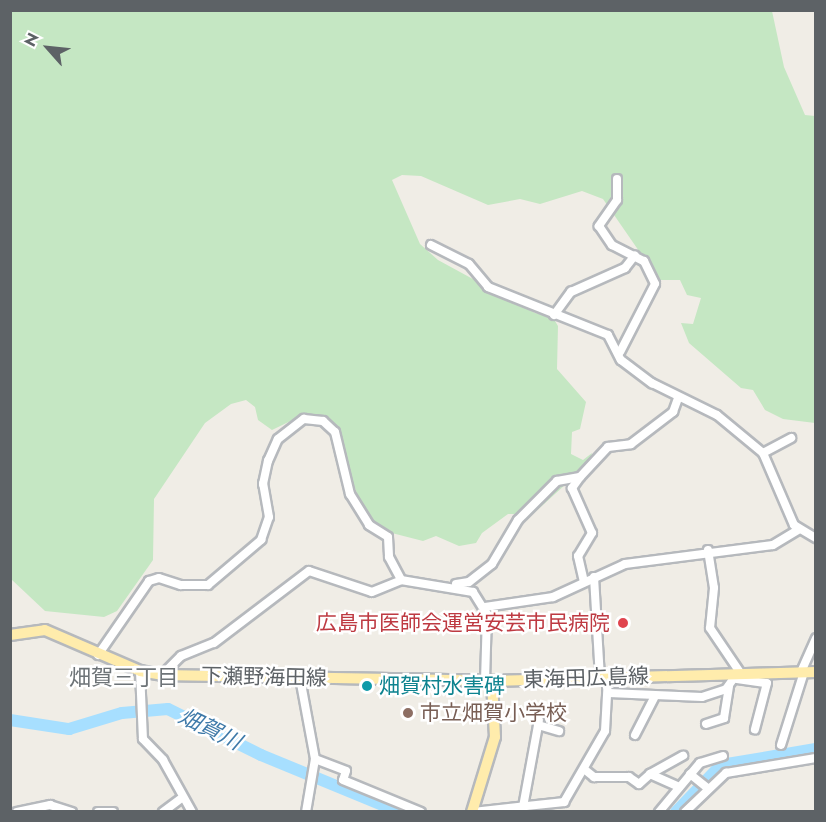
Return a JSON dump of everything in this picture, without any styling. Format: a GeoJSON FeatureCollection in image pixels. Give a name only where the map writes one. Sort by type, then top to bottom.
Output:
{"type":"FeatureCollection","features":[{"type":"Feature","properties":{"kind":"main road","name":"下瀬野海田線"},"geometry":{"type":"LineString","coordinates":[[10,635],[45,630],[98,655],[140,671],[162,675],[489,681]]}},
{"type":"Feature","properties":{"kind":"main road","name":"東海田広島線"},"geometry":{"type":"LineString","coordinates":[[472,812],[496,726],[489,681],[816,672]]}},
{"type":"Feature","properties":{"kind":"street"},"geometry":{"type":"LineString","coordinates":[[617,179],[617,200],[599,226],[612,245],[645,261],[655,288],[620,352]]}},
{"type":"Feature","properties":{"kind":"street"},"geometry":{"type":"LineString","coordinates":[[431,245],[469,264],[485,286],[608,335],[620,352],[622,361],[678,398],[705,405],[763,453],[800,530],[816,538]]}},
{"type":"Feature","properties":{"kind":"street"},"geometry":{"type":"LineString","coordinates":[[554,315],[571,291],[625,268],[635,255]]}},
{"type":"Feature","properties":{"kind":"street"},"geometry":{"type":"LineString","coordinates":[[584,581],[578,556],[592,533],[572,488],[608,447],[627,446],[673,412],[678,398]]}},
{"type":"Feature","properties":{"kind":"street"},"geometry":{"type":"LineString","coordinates":[[98,655],[149,581],[159,578],[181,585],[208,585],[261,540],[269,517],[263,484],[268,461],[278,439],[304,419],[323,421],[335,432],[350,494],[369,525],[388,537],[389,557],[401,580]]}},
{"type":"Feature","properties":{"kind":"street"},"geometry":{"type":"LineString","coordinates":[[763,453],[791,438]]}},
{"type":"Feature","properties":{"kind":"street"},"geometry":{"type":"LineString","coordinates":[[431,583],[469,582],[492,564],[518,520],[557,482],[580,477]]}},
{"type":"Feature","properties":{"kind":"street"},"geometry":{"type":"LineString","coordinates":[[485,607],[553,597],[625,564],[708,550],[773,545],[800,530]]}},
{"type":"Feature","properties":{"kind":"street"},"geometry":{"type":"LineString","coordinates":[[708,550],[714,588],[711,628],[738,675],[767,683],[755,729]]}},
{"type":"Feature","properties":{"kind":"street"},"geometry":{"type":"LineString","coordinates":[[162,675],[181,656],[214,643],[309,571],[372,592],[401,580],[431,583],[473,592],[485,607],[489,681]]}},
{"type":"Feature","properties":{"kind":"street"},"geometry":{"type":"LineString","coordinates":[[472,812],[564,802],[605,731],[609,693],[604,677],[594,578]]}},
{"type":"Feature","properties":{"kind":"street"},"geometry":{"type":"LineString","coordinates":[[781,745],[802,672],[816,639]]}},
{"type":"Feature","properties":{"kind":"street"},"geometry":{"type":"LineString","coordinates":[[140,671],[143,739],[163,760],[180,799],[192,812]]}},
{"type":"Feature","properties":{"kind":"street"},"geometry":{"type":"LineString","coordinates":[[609,693],[654,698],[702,697],[729,686],[738,675]]}},
{"type":"Feature","properties":{"kind":"street"},"geometry":{"type":"LineString","coordinates":[[300,678],[315,763],[306,812]]}},
{"type":"Feature","properties":{"kind":"street"},"geometry":{"type":"LineString","coordinates":[[705,724],[724,718],[729,686]]}},
{"type":"Feature","properties":{"kind":"street"},"geometry":{"type":"LineString","coordinates":[[634,735],[654,698]]}},
{"type":"Feature","properties":{"kind":"street"},"geometry":{"type":"LineString","coordinates":[[523,807],[538,723],[560,731]]}},
{"type":"Feature","properties":{"kind":"street"},"geometry":{"type":"LineString","coordinates":[[584,769],[594,777],[623,776],[639,784],[650,774],[683,756]]}},
{"type":"Feature","properties":{"kind":"street"},"geometry":{"type":"LineString","coordinates":[[658,812],[700,763],[723,756]]}},
{"type":"Feature","properties":{"kind":"street"},"geometry":{"type":"LineString","coordinates":[[685,812],[705,786],[743,767],[816,758]]}},
{"type":"Feature","properties":{"kind":"street"},"geometry":{"type":"LineString","coordinates":[[315,763],[346,771],[343,780],[421,812]]}},
{"type":"Feature","properties":{"kind":"street"},"geometry":{"type":"LineString","coordinates":[[650,774],[679,787]]}},
{"type":"Feature","properties":{"kind":"street"},"geometry":{"type":"LineString","coordinates":[[691,776],[705,786]]}},
{"type":"Feature","properties":{"kind":"street"},"geometry":{"type":"LineString","coordinates":[[163,812],[180,799]]}},
{"type":"Feature","properties":{"kind":"street"},"geometry":{"type":"LineString","coordinates":[[17,812],[50,805],[72,812]]}},
{"type":"Feature","properties":{"kind":"street"},"geometry":{"type":"LineString","coordinates":[[99,812],[113,812]]}},
{"type":"Feature","properties":{"kind":"green space"},"geometry":{"type":"Polygon","coordinates":[[[11,11],[772,11],[784,67],[805,115],[815,116],[815,423],[783,419],[765,410],[753,390],[741,388],[689,343],[681,323],[693,324],[701,298],[687,295],[680,280],[659,280],[603,199],[582,191],[540,204],[520,199],[488,205],[421,176],[402,175],[392,180],[420,244],[438,260],[535,313],[552,316],[558,326],[557,369],[586,402],[580,429],[572,432],[571,454],[583,460],[592,453],[589,463],[533,514],[508,514],[482,533],[476,543],[459,546],[436,536],[423,541],[384,531],[365,516],[332,424],[321,415],[305,414],[272,430],[258,420],[255,407],[246,400],[231,404],[205,423],[154,499],[153,560],[117,611],[104,617],[45,611],[11,579],[11,11]]]}},
{"type":"Feature","properties":{"kind":"waterway","name":"畑賀川"},"geometry":{"type":"LineString","coordinates":[[10,720],[69,729],[122,713],[168,709],[261,755],[399,812]]}},
{"type":"Feature","properties":{"kind":"waterway","name":"畑賀川"},"geometry":{"type":"LineString","coordinates":[[676,812],[721,765],[816,749]]}},
{"type":"Feature","properties":{"kind":"place","name":"広島市医師会運営安芸市民病院"},"geometry":{"type":"Point","coordinates":[623,623]}},
{"type":"Feature","properties":{"kind":"place","name":"畑賀村水害碑"},"geometry":{"type":"Point","coordinates":[367,686]}},
{"type":"Feature","properties":{"kind":"place","name":"市立畑賀小学校"},"geometry":{"type":"Point","coordinates":[408,713]}},
{"type":"Feature","properties":{"kind":"district","name":"畑賀三丁目"},"geometry":{"type":"Point","coordinates":[124,678]}}]}
